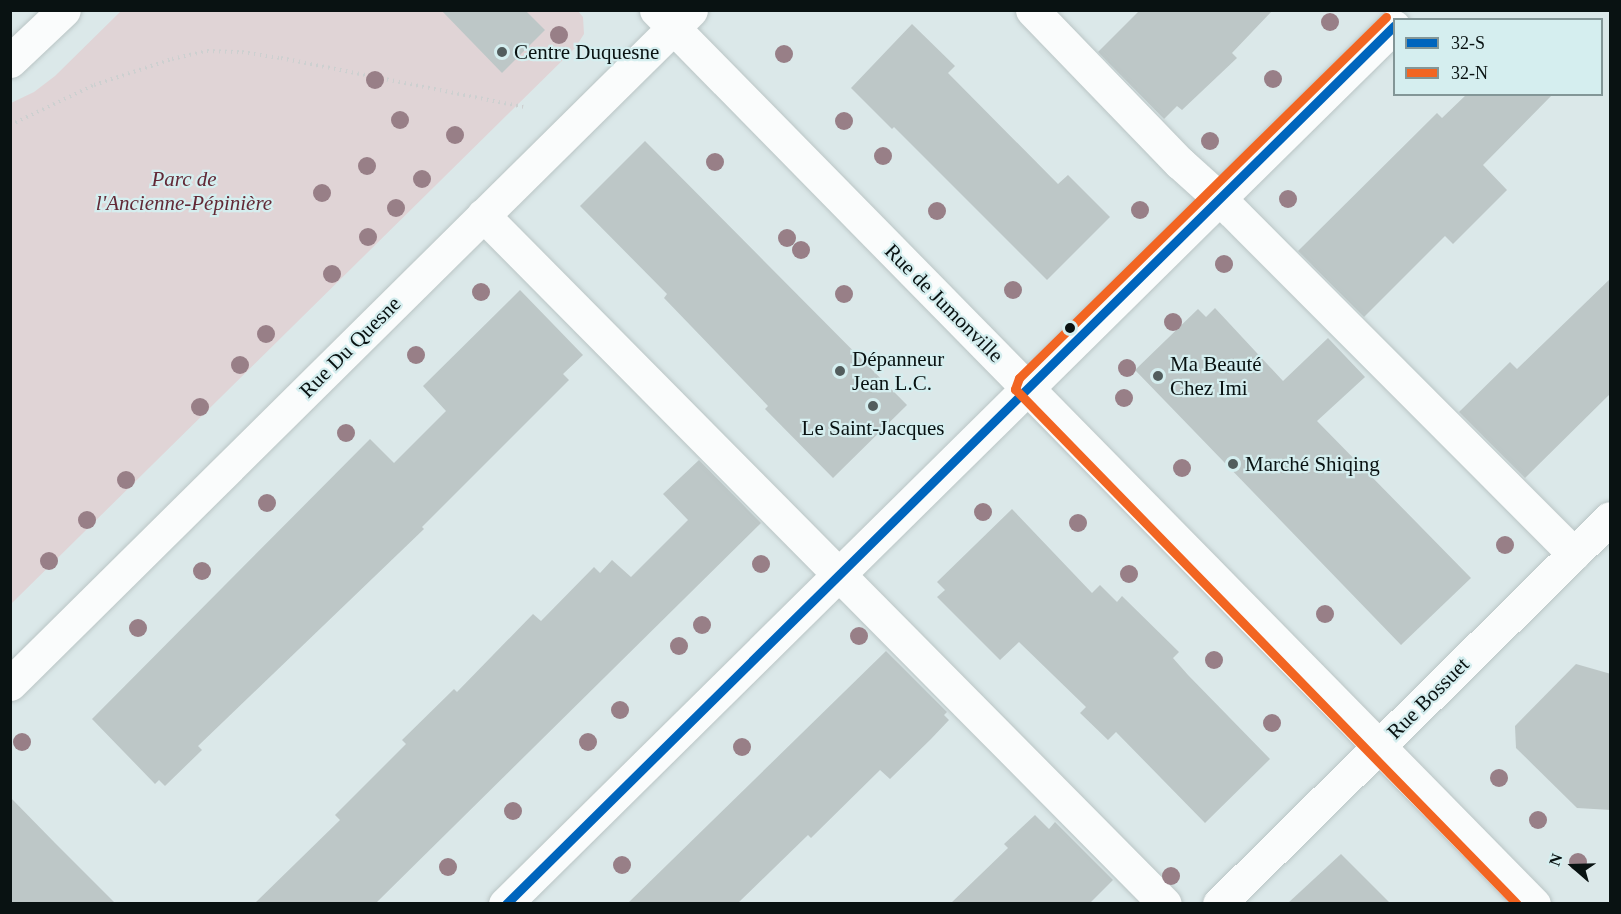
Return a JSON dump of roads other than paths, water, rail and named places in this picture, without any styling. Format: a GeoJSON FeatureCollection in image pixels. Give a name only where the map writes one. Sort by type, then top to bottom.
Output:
{"type":"FeatureCollection","features":[{"type":"Feature","properties":{"kind":"street"},"geometry":{"type":"LineString","coordinates":[[10,61],[64,10]]}},
{"type":"Feature","properties":{"kind":"street"},"geometry":{"type":"LineString","coordinates":[[1032,10],[1179,163],[1220,199],[1574,554]]}},
{"type":"Feature","properties":{"kind":"street","name":"Rue Du Quesne"},"geometry":{"type":"LineString","coordinates":[[10,684],[483,215],[673,16]]}},
{"type":"Feature","properties":{"kind":"street","name":"Rue de Jumonville"},"geometry":{"type":"LineString","coordinates":[[673,16],[1028,387],[1534,903]]}},
{"type":"Feature","properties":{"kind":"street"},"geometry":{"type":"LineString","coordinates":[[505,903],[1393,28]]}},
{"type":"Feature","properties":{"kind":"street"},"geometry":{"type":"LineString","coordinates":[[483,215],[1165,903]]}},
{"type":"Feature","properties":{"kind":"street","name":"Rue Bossuet"},"geometry":{"type":"LineString","coordinates":[[1219,903],[1611,518]]}},
{"type":"Feature","properties":{"kind":"place","name":"Centre Duquesne"},"geometry":{"type":"Point","coordinates":[502,52]}},
{"type":"Feature","properties":{"kind":"place","name":"Dépanneur Jean L.C."},"geometry":{"type":"Point","coordinates":[840,371]}},
{"type":"Feature","properties":{"kind":"place","name":"Ma Beauté Chez Imi"},"geometry":{"type":"Point","coordinates":[1158,376]}},
{"type":"Feature","properties":{"kind":"place","name":"Le Saint-Jacques"},"geometry":{"type":"Point","coordinates":[873,406]}},
{"type":"Feature","properties":{"kind":"place","name":"Marché Shiqing"},"geometry":{"type":"Point","coordinates":[1233,464]}},
{"type":"Feature","properties":{"kind":"park label","name":"Parc de l'Ancienne-Pépinière"},"geometry":{"type":"Point","coordinates":[184,191]}}]}
